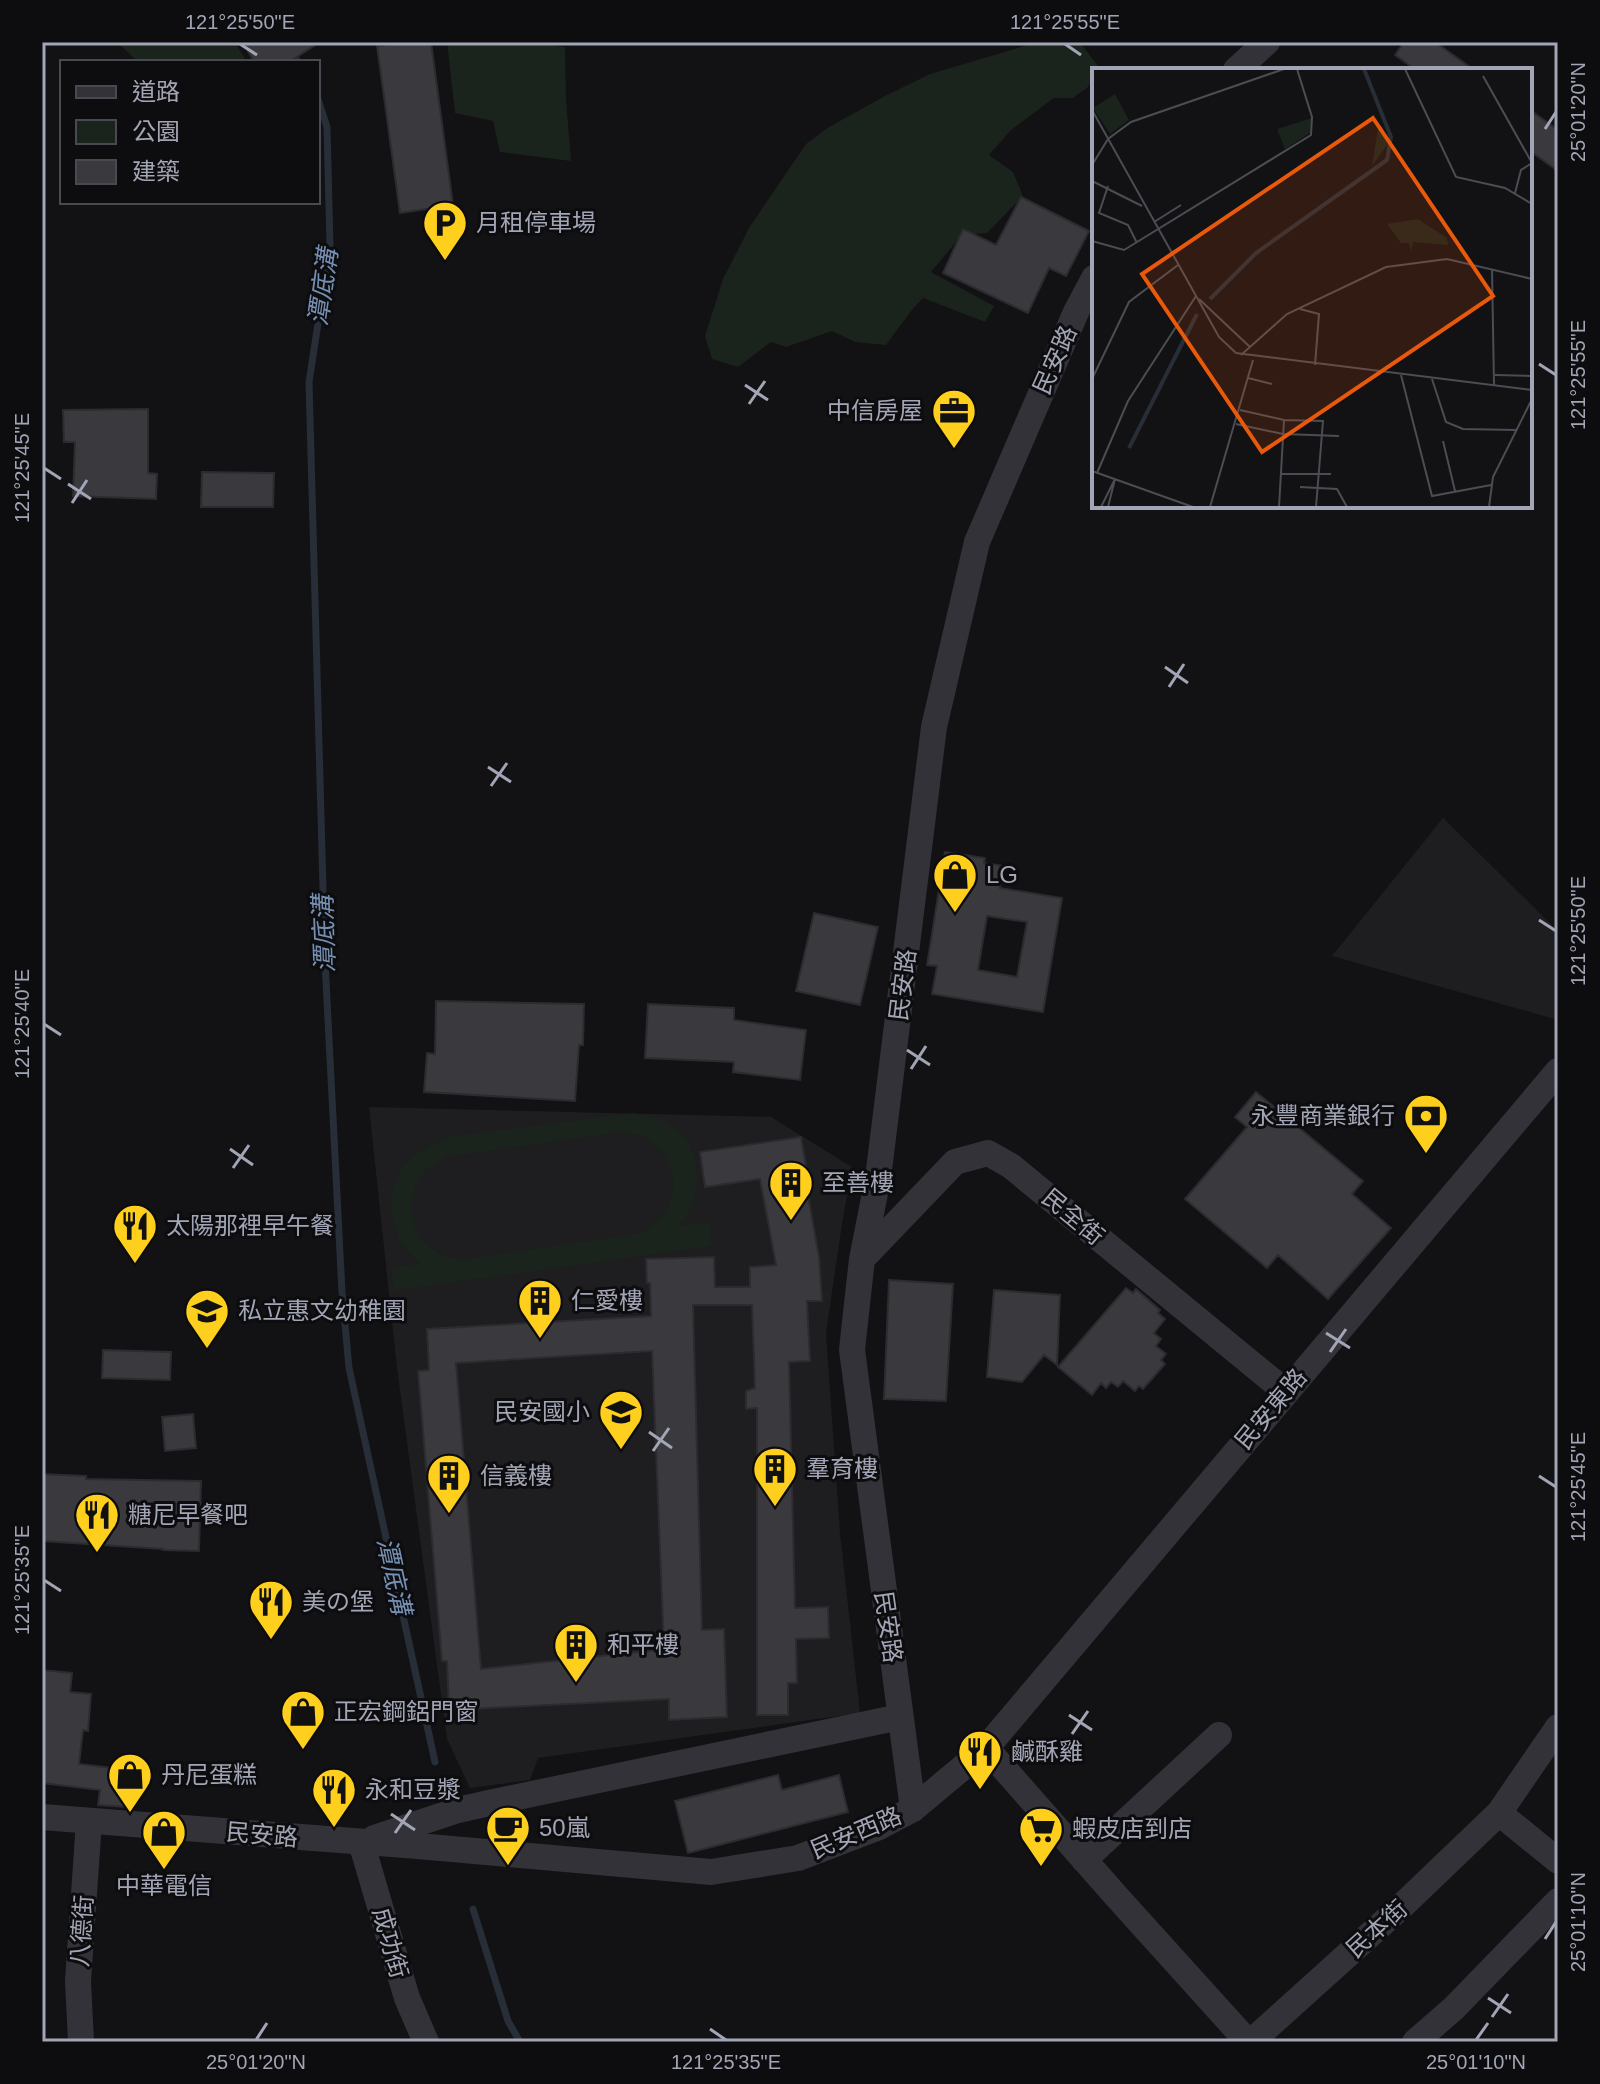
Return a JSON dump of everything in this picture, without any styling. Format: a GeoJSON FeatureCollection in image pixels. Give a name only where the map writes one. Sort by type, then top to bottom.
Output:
{"type":"FeatureCollection","features":[{"type":"Feature","properties":{"kind":"street"},"geometry":{"type":"LineString","coordinates":[[1238,68],[1267,42]]}},
{"type":"Feature","properties":{"kind":"street","name":"民安路"},"geometry":{"type":"LineString","coordinates":[[913,1809],[852,1350],[862,1259],[880,1163],[934,727],[977,542],[1076,312],[1092,282]]}},
{"type":"Feature","properties":{"kind":"street","name":"民安東路"},"geometry":{"type":"LineString","coordinates":[[986,1748],[1558,1071]]}},
{"type":"Feature","properties":{"kind":"street","name":"民全街"},"geometry":{"type":"LineString","coordinates":[[862,1259],[955,1162],[988,1153],[1011,1166],[1286,1392]]}},
{"type":"Feature","properties":{"kind":"street","name":"民安路"},"geometry":{"type":"LineString","coordinates":[[42,1817],[361,1842],[458,1810],[900,1717]]}},
{"type":"Feature","properties":{"kind":"street","name":"民本街"},"geometry":{"type":"LineString","coordinates":[[1250,2042],[1404,1904],[1499,1813],[1558,1727]]}},
{"type":"Feature","properties":{"kind":"street"},"geometry":{"type":"LineString","coordinates":[[1084,1860],[1219,1735]]}},
{"type":"Feature","properties":{"kind":"street"},"geometry":{"type":"LineString","coordinates":[[986,1748],[1250,2042]]}},
{"type":"Feature","properties":{"kind":"street","name":"民安西路"},"geometry":{"type":"LineString","coordinates":[[361,1842],[711,1872],[798,1858],[879,1827],[913,1809],[986,1748]]}},
{"type":"Feature","properties":{"kind":"street"},"geometry":{"type":"LineString","coordinates":[[1499,1813],[1558,1861]]}},
{"type":"Feature","properties":{"kind":"street","name":"八德街"},"geometry":{"type":"LineString","coordinates":[[81,2042],[78,1981],[89,1821]]}},
{"type":"Feature","properties":{"kind":"street","name":"成功街"},"geometry":{"type":"LineString","coordinates":[[361,1842],[407,1998],[426,2042]]}},
{"type":"Feature","properties":{"kind":"street"},"geometry":{"type":"LineString","coordinates":[[1415,2042],[1454,2008],[1558,1901]]}},
{"type":"Feature","properties":{"kind":"shaded area"},"geometry":{"type":"Polygon","coordinates":[[[1443,818],[1558,931],[1558,1020],[1332,956],[1443,818]]]}},
{"type":"Feature","properties":{"kind":"shaded area","name":"民安國小"},"geometry":{"type":"Polygon","coordinates":[[[369,1107],[771,1117],[852,1167],[826,1333],[840,1533],[860,1713],[538,1758],[530,1780],[470,1788],[447,1739],[397,1368],[369,1107]]]}},
{"type":"Feature","properties":{"kind":"green space"},"geometry":{"type":"Polygon","coordinates":[[[117,42],[235,42],[246,60],[136,60],[117,42]]]}},
{"type":"Feature","properties":{"kind":"green space"},"geometry":{"type":"Polygon","coordinates":[[[447,42],[524,42],[565,47],[571,161],[500,152],[493,121],[455,113],[447,42]]]}},
{"type":"Feature","properties":{"kind":"green space"},"geometry":{"type":"Polygon","coordinates":[[[1038,42],[1082,45],[1098,66],[1092,68],[1088,87],[1073,98],[1054,98],[1011,130],[989,155],[1013,172],[1023,196],[987,233],[962,235],[931,272],[994,306],[985,322],[923,298],[886,345],[855,342],[832,331],[786,347],[771,342],[738,367],[712,359],[705,336],[723,279],[749,228],[806,144],[829,127],[930,74],[1038,42]]]}},
{"type":"Feature","properties":{"kind":"green space"},"geometry":{"type":"Polygon","coordinates":[[[633,1113],[659,1120],[683,1136],[694,1155],[697,1177],[694,1200],[679,1225],[709,1222],[712,1246],[394,1291],[391,1268],[422,1263],[402,1244],[396,1231],[391,1203],[397,1176],[410,1159],[447,1137],[633,1113]],[[623,1132],[446,1157],[429,1168],[415,1188],[412,1211],[418,1234],[439,1253],[466,1259],[641,1233],[665,1212],[673,1191],[673,1180],[666,1159],[652,1142],[642,1136],[623,1132]]]}},
{"type":"Feature","properties":{"kind":"building"},"geometry":{"type":"Polygon","coordinates":[[[243,42],[320,42],[292,60],[253,60],[243,42]]]}},
{"type":"Feature","properties":{"kind":"building"},"geometry":{"type":"Polygon","coordinates":[[[431,42],[453,205],[400,213],[377,46],[431,42]]]}},
{"type":"Feature","properties":{"kind":"building"},"geometry":{"type":"Polygon","coordinates":[[[1404,42],[1435,42],[1471,68],[1413,68],[1395,55],[1404,42]]]}},
{"type":"Feature","properties":{"kind":"building"},"geometry":{"type":"Polygon","coordinates":[[[1532,111],[1558,130],[1558,171],[1532,152],[1532,111]]]}},
{"type":"Feature","properties":{"kind":"building"},"geometry":{"type":"Polygon","coordinates":[[[1021,197],[1089,231],[1066,276],[1049,268],[1028,313],[943,273],[963,229],[996,245],[1021,197]]]}},
{"type":"Feature","properties":{"kind":"building"},"geometry":{"type":"Polygon","coordinates":[[[148,409],[148,473],[157,474],[156,499],[73,496],[75,442],[64,442],[63,410],[148,409]]]}},
{"type":"Feature","properties":{"kind":"building"},"geometry":{"type":"Polygon","coordinates":[[[202,472],[274,473],[273,507],[201,507],[202,472]]]}},
{"type":"Feature","properties":{"kind":"building"},"geometry":{"type":"Polygon","coordinates":[[[945,852],[985,858],[984,863],[1004,866],[1000,888],[1062,898],[1043,1012],[932,994],[937,966],[927,965],[945,852]],[[987,916],[978,970],[1017,977],[1027,922],[987,916]]]}},
{"type":"Feature","properties":{"kind":"building"},"geometry":{"type":"Polygon","coordinates":[[[814,913],[878,927],[860,1005],[796,991],[814,913]]]}},
{"type":"Feature","properties":{"kind":"building"},"geometry":{"type":"Polygon","coordinates":[[[436,1001],[584,1004],[583,1045],[579,1045],[575,1101],[424,1092],[427,1053],[435,1054],[436,1001]]]}},
{"type":"Feature","properties":{"kind":"building"},"geometry":{"type":"Polygon","coordinates":[[[648,1004],[734,1008],[734,1020],[806,1030],[800,1080],[733,1072],[734,1062],[645,1058],[648,1004]]]}},
{"type":"Feature","properties":{"kind":"building"},"geometry":{"type":"Polygon","coordinates":[[[1256,1092],[1363,1181],[1352,1194],[1391,1228],[1328,1299],[1278,1255],[1267,1268],[1185,1199],[1247,1127],[1235,1117],[1256,1092]]]}},
{"type":"Feature","properties":{"kind":"building"},"geometry":{"type":"Polygon","coordinates":[[[801,1137],[819,1257],[822,1301],[807,1301],[810,1361],[789,1362],[795,1608],[828,1607],[829,1638],[796,1639],[797,1683],[788,1683],[788,1715],[757,1715],[757,1408],[746,1409],[746,1391],[755,1388],[752,1305],[693,1305],[702,1630],[724,1629],[727,1717],[669,1720],[669,1699],[449,1710],[447,1661],[442,1661],[418,1371],[429,1370],[427,1329],[651,1316],[646,1259],[714,1257],[715,1287],[750,1287],[750,1267],[776,1265],[760,1179],[705,1187],[700,1152],[801,1137]],[[652,1351],[456,1363],[481,1669],[664,1649],[652,1351]]]}},
{"type":"Feature","properties":{"kind":"building"},"geometry":{"type":"Polygon","coordinates":[[[889,1280],[953,1284],[946,1401],[884,1399],[889,1280]]]}},
{"type":"Feature","properties":{"kind":"building"},"geometry":{"type":"Polygon","coordinates":[[[1126,1288],[1133,1293],[1136,1289],[1160,1310],[1158,1313],[1165,1319],[1154,1333],[1161,1339],[1156,1346],[1166,1354],[1161,1360],[1165,1364],[1143,1389],[1139,1386],[1135,1391],[1123,1381],[1118,1387],[1111,1382],[1106,1388],[1101,1383],[1092,1395],[1058,1367],[1126,1288]]]}},
{"type":"Feature","properties":{"kind":"building"},"geometry":{"type":"Polygon","coordinates":[[[994,1290],[1060,1295],[1057,1365],[1044,1355],[1022,1382],[987,1377],[994,1290]]]}},
{"type":"Feature","properties":{"kind":"building"},"geometry":{"type":"Polygon","coordinates":[[[103,1350],[171,1352],[170,1380],[102,1378],[103,1350]]]}},
{"type":"Feature","properties":{"kind":"building"},"geometry":{"type":"Polygon","coordinates":[[[193,1414],[196,1448],[165,1451],[162,1417],[193,1414]]]}},
{"type":"Feature","properties":{"kind":"building"},"geometry":{"type":"Polygon","coordinates":[[[42,1474],[86,1476],[86,1479],[201,1481],[199,1551],[42,1541],[42,1474]]]}},
{"type":"Feature","properties":{"kind":"building"},"geometry":{"type":"Polygon","coordinates":[[[42,1670],[72,1673],[70,1692],[91,1694],[88,1731],[83,1730],[79,1764],[129,1770],[125,1807],[98,1805],[100,1790],[42,1783],[42,1670]]]}},
{"type":"Feature","properties":{"kind":"building"},"geometry":{"type":"Polygon","coordinates":[[[778,1775],[782,1790],[839,1775],[848,1812],[688,1853],[675,1801],[778,1775]]]}},
{"type":"Feature","properties":{"kind":"waterway","name":"潭底溝"},"geometry":{"type":"LineString","coordinates":[[285,42],[297,60]]}},
{"type":"Feature","properties":{"kind":"waterway","name":"潭底溝"},"geometry":{"type":"LineString","coordinates":[[320,105],[327,127],[330,245],[309,382],[325,961],[342,1292],[349,1368],[435,1762]]}},
{"type":"Feature","properties":{"kind":"waterway","name":"潭底溝"},"geometry":{"type":"LineString","coordinates":[[473,1909],[508,2021],[520,2042]]}},
{"type":"Feature","properties":{"kind":"place","name":"月租停車場"},"geometry":{"type":"Point","coordinates":[445,262]}},
{"type":"Feature","properties":{"kind":"place","name":"中信房屋"},"geometry":{"type":"Point","coordinates":[954,450]}},
{"type":"Feature","properties":{"kind":"place","name":"LG"},"geometry":{"type":"Point","coordinates":[955,914]}},
{"type":"Feature","properties":{"kind":"place","name":"永豐商業銀行"},"geometry":{"type":"Point","coordinates":[1426,1155]}},
{"type":"Feature","properties":{"kind":"place","name":"至善樓"},"geometry":{"type":"Point","coordinates":[791,1222]}},
{"type":"Feature","properties":{"kind":"place","name":"太陽那裡早午餐"},"geometry":{"type":"Point","coordinates":[135,1265]}},
{"type":"Feature","properties":{"kind":"place","name":"仁愛樓"},"geometry":{"type":"Point","coordinates":[540,1340]}},
{"type":"Feature","properties":{"kind":"place","name":"私立惠文幼稚園"},"geometry":{"type":"Point","coordinates":[207,1350]}},
{"type":"Feature","properties":{"kind":"place","name":"民安國小"},"geometry":{"type":"Point","coordinates":[621,1451]}},
{"type":"Feature","properties":{"kind":"place","name":"羣育樓"},"geometry":{"type":"Point","coordinates":[775,1508]}},
{"type":"Feature","properties":{"kind":"place","name":"信義樓"},"geometry":{"type":"Point","coordinates":[449,1515]}},
{"type":"Feature","properties":{"kind":"place","name":"糖尼早餐吧"},"geometry":{"type":"Point","coordinates":[97,1554]}},
{"type":"Feature","properties":{"kind":"place","name":"美の堡"},"geometry":{"type":"Point","coordinates":[271,1641]}},
{"type":"Feature","properties":{"kind":"place","name":"和平樓"},"geometry":{"type":"Point","coordinates":[576,1684]}},
{"type":"Feature","properties":{"kind":"place","name":"正宏鋼鋁門窗"},"geometry":{"type":"Point","coordinates":[303,1751]}},
{"type":"Feature","properties":{"kind":"place","name":"鹹酥雞"},"geometry":{"type":"Point","coordinates":[980,1791]}},
{"type":"Feature","properties":{"kind":"place","name":"丹尼蛋糕"},"geometry":{"type":"Point","coordinates":[130,1814]}},
{"type":"Feature","properties":{"kind":"place","name":"永和豆漿"},"geometry":{"type":"Point","coordinates":[334,1829]}},
{"type":"Feature","properties":{"kind":"place","name":"50嵐"},"geometry":{"type":"Point","coordinates":[508,1867]}},
{"type":"Feature","properties":{"kind":"place","name":"蝦皮店到店"},"geometry":{"type":"Point","coordinates":[1041,1868]}},
{"type":"Feature","properties":{"kind":"place","name":"中華電信"},"geometry":{"type":"Point","coordinates":[164,1871]}}]}
